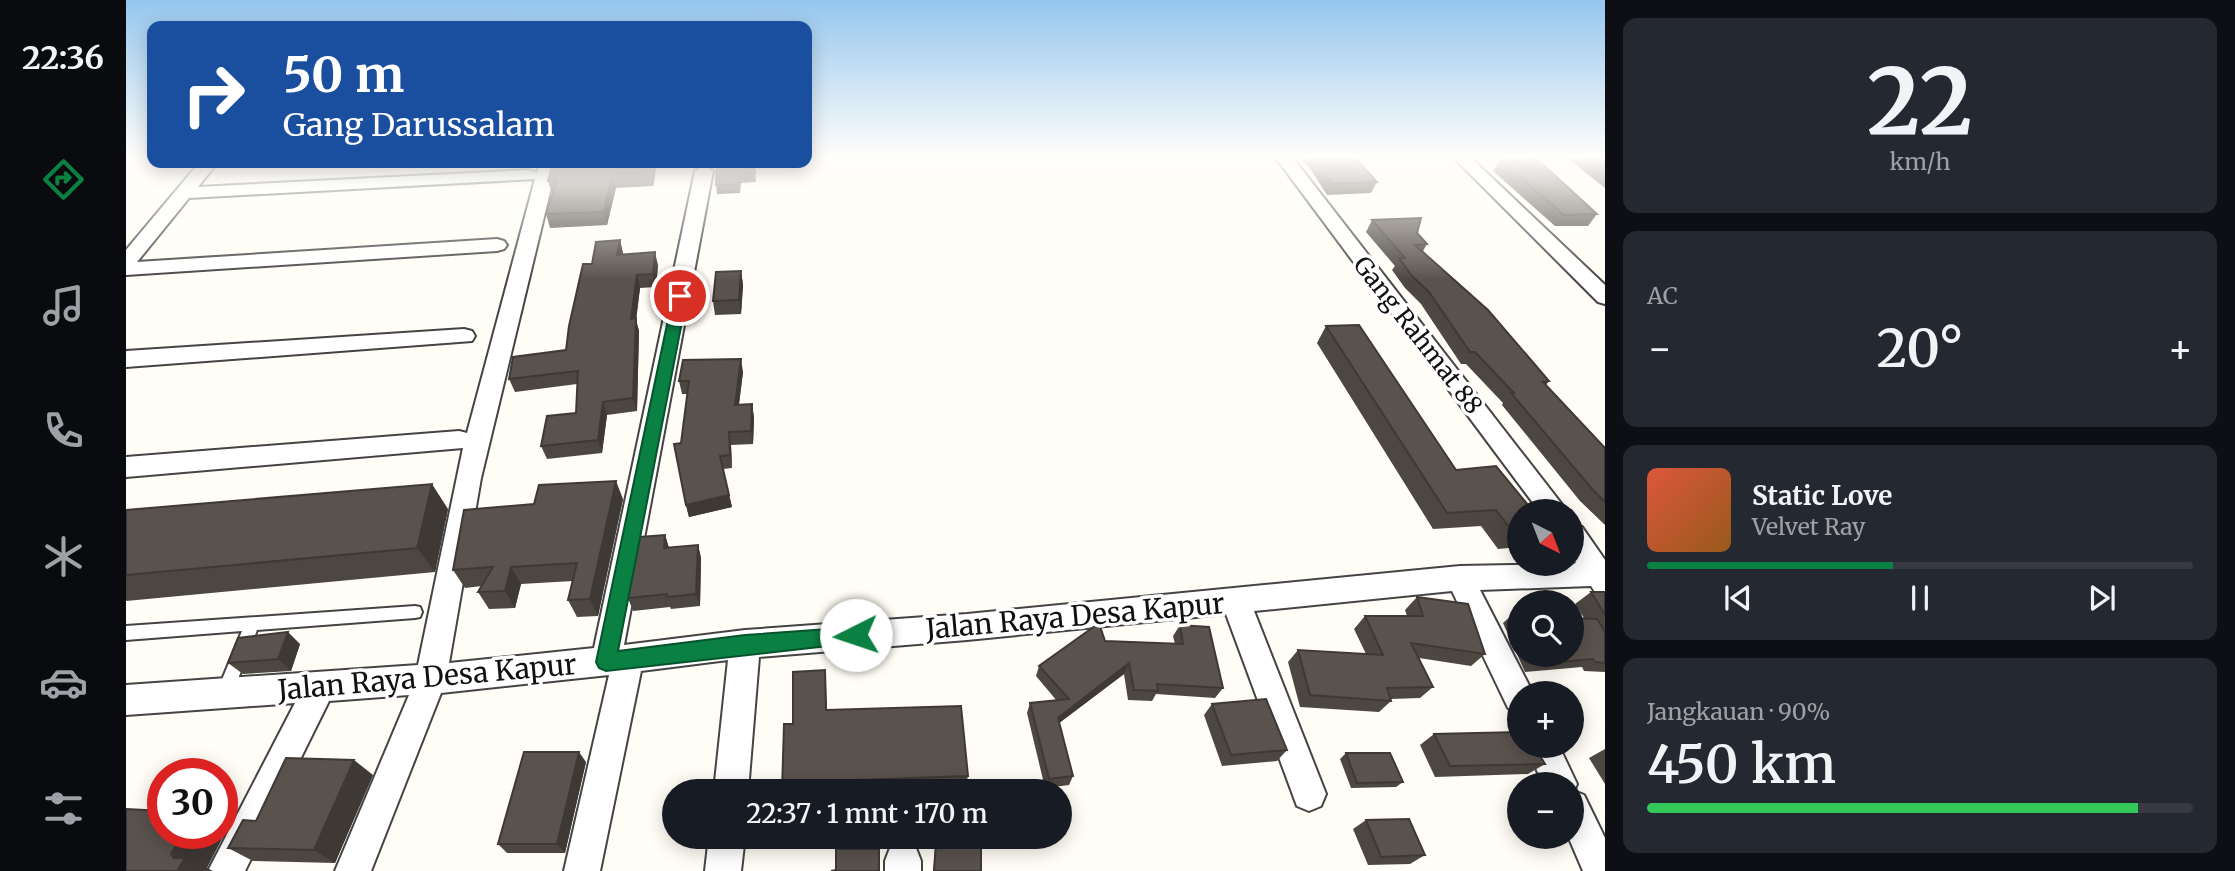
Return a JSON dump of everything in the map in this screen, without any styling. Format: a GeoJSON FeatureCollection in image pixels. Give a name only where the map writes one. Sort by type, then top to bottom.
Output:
{"type":"FeatureCollection","features":[{"type":"Feature","properties":{"kind":"street"},"geometry":{"type":"LineString","coordinates":[[126,263],[177,199]]}},
{"type":"Feature","properties":{"kind":"street"},"geometry":{"type":"LineString","coordinates":[[353,871],[431,679],[468,478],[527,199]]}},
{"type":"Feature","properties":{"kind":"street"},"geometry":{"type":"LineString","coordinates":[[582,871],[699,199]]}},
{"type":"Feature","properties":{"kind":"street","name":"Gang Rahmat 88"},"geometry":{"type":"LineString","coordinates":[[1315,199],[1545,499]]}},
{"type":"Feature","properties":{"kind":"street"},"geometry":{"type":"LineString","coordinates":[[1504,199],[1605,296]]}},
{"type":"Feature","properties":{"kind":"street"},"geometry":{"type":"LineString","coordinates":[[126,269],[498,245]]}},
{"type":"Feature","properties":{"kind":"street"},"geometry":{"type":"LineString","coordinates":[[126,359],[464,336]]}},
{"type":"Feature","properties":{"kind":"street"},"geometry":{"type":"LineString","coordinates":[[126,467],[459,440]]}},
{"type":"Feature","properties":{"kind":"street"},"geometry":{"type":"LineString","coordinates":[[1584,551],[1603,577]]}},
{"type":"Feature","properties":{"kind":"street","name":"Jalan Raya Desa Kapur"},"geometry":{"type":"LineString","coordinates":[[126,700],[431,679],[745,644],[1236,602],[1460,578],[1603,577]]}},
{"type":"Feature","properties":{"kind":"street"},"geometry":{"type":"LineString","coordinates":[[1460,578],[1512,681]]}},
{"type":"Feature","properties":{"kind":"street"},"geometry":{"type":"LineString","coordinates":[[1236,602],[1309,794]]}},
{"type":"Feature","properties":{"kind":"street"},"geometry":{"type":"LineString","coordinates":[[732,779],[745,644]]}},
{"type":"Feature","properties":{"kind":"street"},"geometry":{"type":"LineString","coordinates":[[226,871],[321,685]]}},
{"type":"Feature","properties":{"kind":"street"},"geometry":{"type":"LineString","coordinates":[[1584,833],[1602,871]]}},
{"type":"Feature","properties":{"kind":"street"},"geometry":{"type":"LineString","coordinates":[[723,871],[726,849]]}},
{"type":"Feature","properties":{"kind":"lane"},"geometry":{"type":"LineString","coordinates":[[126,633],[415,612]]}},
{"type":"Feature","properties":{"kind":"lane"},"geometry":{"type":"LineString","coordinates":[[224,695],[252,624]]}},
{"type":"Feature","properties":{"kind":"building"},"geometry":{"type":"Polygon","coordinates":[[[551,199],[607,199],[604,212],[546,214],[551,199]]]}},
{"type":"Feature","properties":{"kind":"building"},"geometry":{"type":"Polygon","coordinates":[[[1545,199],[1580,199],[1597,214],[1564,215],[1545,199]]]}},
{"type":"Feature","properties":{"kind":"building"},"geometry":{"type":"Polygon","coordinates":[[[1421,218],[1417,233],[1427,244],[1415,245],[1488,310],[1549,381],[1543,382],[1605,448],[1605,502],[1511,393],[1514,393],[1475,352],[1470,352],[1429,292],[1412,276],[1399,258],[1405,258],[1372,220],[1421,218]]]}},
{"type":"Feature","properties":{"kind":"building"},"geometry":{"type":"Polygon","coordinates":[[[620,240],[617,255],[655,252],[653,274],[637,275],[631,319],[636,318],[633,398],[603,402],[598,440],[541,446],[547,416],[576,413],[578,371],[509,379],[513,357],[566,350],[583,264],[592,264],[596,242],[620,240]]]}},
{"type":"Feature","properties":{"kind":"building"},"geometry":{"type":"Polygon","coordinates":[[[741,271],[739,300],[713,301],[716,272],[741,271]]]}},
{"type":"Feature","properties":{"kind":"building"},"geometry":{"type":"Polygon","coordinates":[[[1359,325],[1456,470],[1496,466],[1523,499],[1507,499],[1507,524],[1496,510],[1447,513],[1326,326],[1359,325]]]}},
{"type":"Feature","properties":{"kind":"building"},"geometry":{"type":"Polygon","coordinates":[[[741,359],[735,405],[752,404],[751,431],[729,432],[730,455],[720,456],[729,495],[686,505],[674,444],[681,443],[689,381],[679,381],[683,360],[741,359]]]}},
{"type":"Feature","properties":{"kind":"building"},"geometry":{"type":"Polygon","coordinates":[[[616,481],[590,599],[568,600],[577,563],[511,567],[505,591],[478,592],[493,567],[453,570],[464,510],[534,504],[539,485],[616,481]]]}},
{"type":"Feature","properties":{"kind":"building"},"geometry":{"type":"Polygon","coordinates":[[[432,484],[417,548],[126,575],[126,510],[432,484]]]}},
{"type":"Feature","properties":{"kind":"building"},"geometry":{"type":"Polygon","coordinates":[[[665,535],[664,548],[698,545],[696,594],[628,598],[640,537],[665,535]]]}},
{"type":"Feature","properties":{"kind":"building"},"geometry":{"type":"Polygon","coordinates":[[[1591,592],[1605,592],[1605,615],[1591,592]]]}},
{"type":"Feature","properties":{"kind":"building"},"geometry":{"type":"Polygon","coordinates":[[[1417,597],[1468,604],[1485,654],[1411,643],[1433,687],[1387,688],[1391,701],[1310,695],[1298,650],[1383,655],[1365,616],[1423,616],[1417,597]]]}},
{"type":"Feature","properties":{"kind":"building"},"geometry":{"type":"Polygon","coordinates":[[[1584,618],[1597,619],[1605,632],[1605,663],[1595,662],[1593,659],[1584,660],[1584,618]]]}},
{"type":"Feature","properties":{"kind":"building"},"geometry":{"type":"Polygon","coordinates":[[[1099,623],[1105,641],[1183,644],[1180,625],[1209,627],[1223,688],[1157,684],[1158,691],[1134,690],[1129,663],[1058,718],[1073,776],[1049,779],[1030,703],[1069,699],[1039,666],[1099,623]]]}},
{"type":"Feature","properties":{"kind":"building"},"geometry":{"type":"Polygon","coordinates":[[[288,632],[278,659],[228,663],[238,638],[288,632]]]}},
{"type":"Feature","properties":{"kind":"building"},"geometry":{"type":"Polygon","coordinates":[[[825,670],[826,710],[961,706],[968,776],[782,779],[784,724],[793,724],[793,672],[825,670]]]}},
{"type":"Feature","properties":{"kind":"building"},"geometry":{"type":"Polygon","coordinates":[[[1266,699],[1287,750],[1231,755],[1212,704],[1266,699]]]}},
{"type":"Feature","properties":{"kind":"building"},"geometry":{"type":"Polygon","coordinates":[[[1507,732],[1507,758],[1541,758],[1545,764],[1450,766],[1434,734],[1507,732]]]}},
{"type":"Feature","properties":{"kind":"building"},"geometry":{"type":"Polygon","coordinates":[[[524,752],[579,752],[557,844],[498,844],[524,752]]]}},
{"type":"Feature","properties":{"kind":"building"},"geometry":{"type":"Polygon","coordinates":[[[1346,753],[1390,753],[1403,782],[1357,783],[1346,753]]]}},
{"type":"Feature","properties":{"kind":"building"},"geometry":{"type":"Polygon","coordinates":[[[286,758],[354,760],[314,850],[238,848],[238,829],[243,820],[256,821],[286,758]]]}},
{"type":"Feature","properties":{"kind":"building"},"geometry":{"type":"Polygon","coordinates":[[[126,809],[147,810],[147,849],[174,849],[171,854],[174,858],[185,858],[177,871],[126,871],[126,809]]]}},
{"type":"Feature","properties":{"kind":"building"},"geometry":{"type":"Polygon","coordinates":[[[1409,819],[1425,855],[1381,857],[1366,820],[1409,819]]]}},
{"type":"Feature","properties":{"kind":"building"},"geometry":{"type":"Polygon","coordinates":[[[836,849],[879,849],[879,871],[831,871],[836,870],[836,849]]]}},
{"type":"Feature","properties":{"kind":"building"},"geometry":{"type":"Polygon","coordinates":[[[936,849],[981,849],[981,871],[934,871],[936,849]]]}},
{"type":"Feature","properties":{"kind":"route"},"geometry":{"type":"LineString","coordinates":[[680,296],[606,662],[745,644],[856,635]]}}]}
